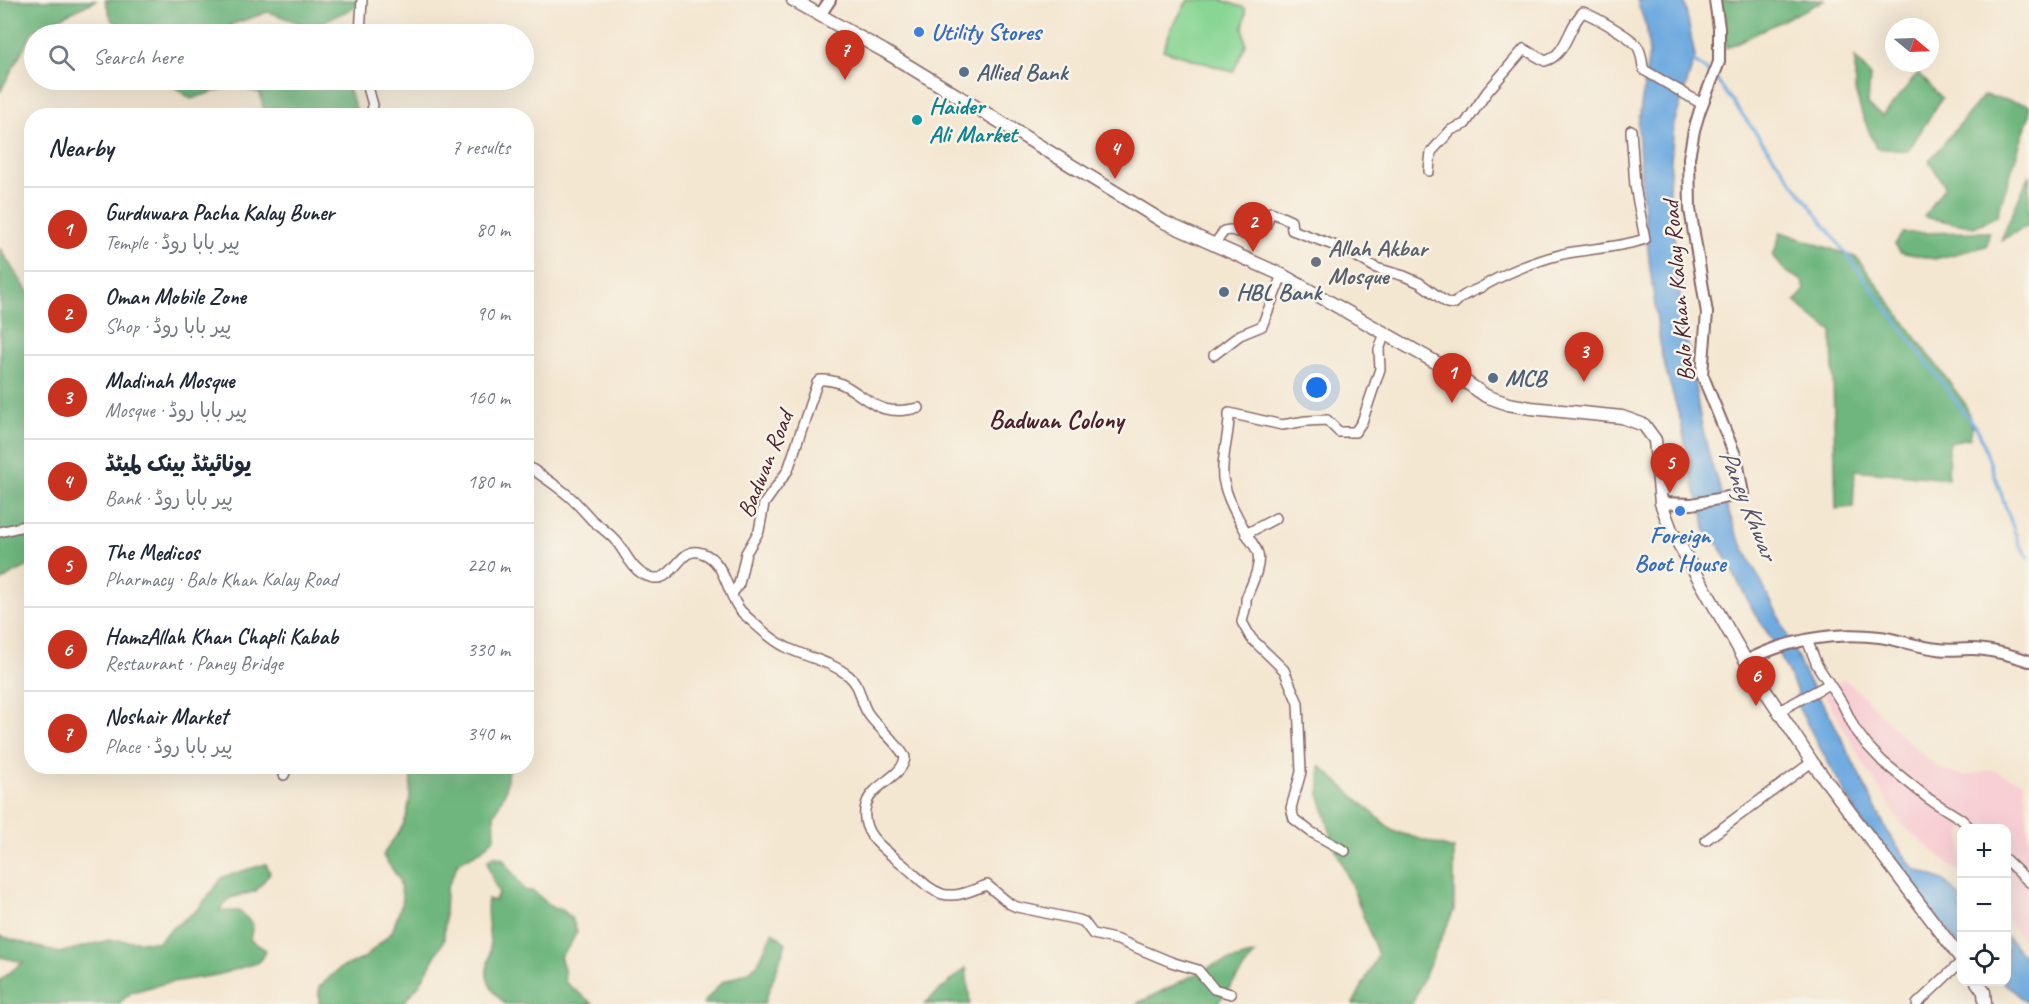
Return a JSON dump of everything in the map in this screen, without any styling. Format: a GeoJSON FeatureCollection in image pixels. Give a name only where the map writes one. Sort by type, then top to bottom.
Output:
{"type":"FeatureCollection","features":[{"type":"Feature","properties":{"kind":"main road"},"geometry":{"type":"LineString","coordinates":[[793,0],[884,51],[1164,222],[1282,275],[1444,367],[1486,396],[1508,404],[1622,417],[1644,425],[1655,440],[1661,503],[1671,530],[1746,661],[1812,762],[1957,953]]}},
{"type":"Feature","properties":{"kind":"main road"},"geometry":{"type":"LineString","coordinates":[[1980,986],[1984,992],[1985,1004]]}},
{"type":"Feature","properties":{"kind":"street"},"geometry":{"type":"LineString","coordinates":[[361,24],[362,0]]}},
{"type":"Feature","properties":{"kind":"street"},"geometry":{"type":"LineString","coordinates":[[820,15],[830,0]]}},
{"type":"Feature","properties":{"kind":"street","name":"Balo Khan Kalay Road"},"geometry":{"type":"LineString","coordinates":[[1661,503],[1692,504],[1743,494],[1737,460],[1702,374],[1707,313],[1690,208],[1689,158],[1694,130],[1719,62],[1719,28],[1715,0]]}},
{"type":"Feature","properties":{"kind":"street"},"geometry":{"type":"LineString","coordinates":[[1429,171],[1431,152],[1451,130],[1465,124],[1487,92],[1524,49],[1545,61],[1551,60],[1562,49],[1576,19],[1583,12],[1637,45],[1642,55],[1644,70],[1702,104]]}},
{"type":"Feature","properties":{"kind":"street"},"geometry":{"type":"LineString","coordinates":[[369,90],[372,108]]}},
{"type":"Feature","properties":{"kind":"street"},"geometry":{"type":"LineString","coordinates":[[1214,245],[1224,231],[1230,230],[1251,235],[1253,225],[1265,227],[1271,212],[1291,221],[1292,230],[1344,249],[1376,268],[1404,276],[1419,283],[1447,303],[1454,304],[1463,294],[1480,288],[1513,270],[1562,254],[1634,243],[1645,238],[1635,186],[1631,130]]}},
{"type":"Feature","properties":{"kind":"street"},"geometry":{"type":"LineString","coordinates":[[1214,355],[1240,335],[1262,326],[1282,275]]}},
{"type":"Feature","properties":{"kind":"street"},"geometry":{"type":"LineString","coordinates":[[1345,851],[1311,832],[1294,819],[1291,808],[1301,772],[1298,703],[1284,670],[1251,638],[1242,622],[1245,599],[1258,564],[1258,553],[1246,534],[1223,478],[1225,451],[1230,427],[1229,413],[1282,425],[1327,420],[1338,432],[1355,432],[1362,422],[1380,369],[1379,350],[1385,333]]}},
{"type":"Feature","properties":{"kind":"street","name":"Badwan Road"},"geometry":{"type":"LineString","coordinates":[[732,594],[739,584],[746,553],[759,531],[764,504],[788,470],[820,380],[840,382],[884,409],[900,412],[919,408]]}},
{"type":"Feature","properties":{"kind":"street"},"geometry":{"type":"LineString","coordinates":[[534,471],[572,498],[603,527],[618,542],[633,566],[643,574],[663,577],[670,574],[685,555],[690,552],[703,553],[711,558],[720,569],[736,605],[743,614],[790,650],[817,658],[849,675],[856,683],[868,714],[893,739],[905,757],[900,770],[874,790],[866,805],[865,818],[868,830],[875,843],[930,888],[942,894],[956,896],[987,885],[1017,907],[1084,922],[1093,934],[1118,940],[1171,962],[1198,970],[1214,989],[1231,994]]}},
{"type":"Feature","properties":{"kind":"street"},"geometry":{"type":"LineString","coordinates":[[1246,534],[1276,518]]}},
{"type":"Feature","properties":{"kind":"street"},"geometry":{"type":"LineString","coordinates":[[0,532],[24,526]]}},
{"type":"Feature","properties":{"kind":"street"},"geometry":{"type":"LineString","coordinates":[[1746,661],[1767,651],[1827,635],[1880,637],[1939,650],[1974,649],[2029,661]]}},
{"type":"Feature","properties":{"kind":"street"},"geometry":{"type":"LineString","coordinates":[[1802,641],[1842,703],[1855,729],[1882,762],[1929,799],[1966,824]]}},
{"type":"Feature","properties":{"kind":"street"},"geometry":{"type":"LineString","coordinates":[[1779,711],[1829,684]]}},
{"type":"Feature","properties":{"kind":"street"},"geometry":{"type":"LineString","coordinates":[[1706,840],[1812,762]]}},
{"type":"Feature","properties":{"kind":"street"},"geometry":{"type":"LineString","coordinates":[[2011,864],[2029,882]]}},
{"type":"Feature","properties":{"kind":"street"},"geometry":{"type":"LineString","coordinates":[[1917,1004],[1957,965]]}},
{"type":"Feature","properties":{"kind":"shaded area"},"geometry":{"type":"Polygon","coordinates":[[[1844,679],[1938,768],[1963,776],[1993,770],[2024,782],[2029,841],[2029,948],[2011,925],[2011,824],[1957,824],[1957,871],[1901,824],[1823,692],[1844,679]]]}},
{"type":"Feature","properties":{"kind":"green space"},"geometry":{"type":"Polygon","coordinates":[[[0,0],[97,0],[47,24],[24,24],[24,48],[0,92],[0,0]]]}},
{"type":"Feature","properties":{"kind":"green space"},"geometry":{"type":"Polygon","coordinates":[[[105,0],[359,0],[356,7],[318,24],[302,24],[268,12],[233,24],[119,24],[112,21],[105,0]]]}},
{"type":"Feature","properties":{"kind":"green space"},"geometry":{"type":"Polygon","coordinates":[[[1188,0],[1221,0],[1245,8],[1243,27],[1246,45],[1233,72],[1163,50],[1171,29],[1188,0]]]}},
{"type":"Feature","properties":{"kind":"green space"},"geometry":{"type":"Polygon","coordinates":[[[1719,0],[1825,0],[1726,48],[1719,0]]]}},
{"type":"Feature","properties":{"kind":"green space"},"geometry":{"type":"Polygon","coordinates":[[[1855,58],[1870,75],[1868,105],[1883,116],[1918,73],[1942,98],[1908,151],[1876,148],[1855,91],[1855,58]]]}},
{"type":"Feature","properties":{"kind":"green space"},"geometry":{"type":"Polygon","coordinates":[[[179,90],[219,90],[191,99],[179,90]]]}},
{"type":"Feature","properties":{"kind":"green space"},"geometry":{"type":"Polygon","coordinates":[[[248,90],[348,90],[356,108],[263,108],[260,93],[248,90]]]}},
{"type":"Feature","properties":{"kind":"green space"},"geometry":{"type":"Polygon","coordinates":[[[1984,95],[2029,105],[2029,116],[1997,216],[1974,227],[1924,217],[1945,186],[1929,161],[1984,95]]]}},
{"type":"Feature","properties":{"kind":"green space"},"geometry":{"type":"Polygon","coordinates":[[[2029,175],[2029,225],[2001,240],[2029,175]]]}},
{"type":"Feature","properties":{"kind":"green space"},"geometry":{"type":"Polygon","coordinates":[[[1781,232],[1857,258],[1966,405],[1972,427],[1970,438],[1949,442],[1948,479],[1855,470],[1853,507],[1836,509],[1832,331],[1795,301],[1805,290],[1803,281],[1786,272],[1773,256],[1781,232]]]}},
{"type":"Feature","properties":{"kind":"green space"},"geometry":{"type":"Polygon","coordinates":[[[1989,232],[1987,246],[1935,259],[1900,252],[1895,244],[1903,233],[1989,232]]]}},
{"type":"Feature","properties":{"kind":"green space"},"geometry":{"type":"Polygon","coordinates":[[[0,249],[24,286],[24,568],[0,582],[0,249]]]}},
{"type":"Feature","properties":{"kind":"green space"},"geometry":{"type":"Polygon","coordinates":[[[1320,766],[1393,831],[1454,849],[1454,910],[1412,1004],[1353,1004],[1378,955],[1334,845],[1320,796],[1320,766]]]}},
{"type":"Feature","properties":{"kind":"green space"},"geometry":{"type":"Polygon","coordinates":[[[411,774],[507,774],[506,790],[494,815],[495,837],[482,850],[458,863],[446,891],[444,940],[419,985],[402,1004],[319,1004],[319,987],[339,969],[364,958],[392,932],[403,900],[399,879],[383,856],[403,825],[410,800],[411,774]]]}},
{"type":"Feature","properties":{"kind":"green space"},"geometry":{"type":"Polygon","coordinates":[[[494,856],[503,859],[524,890],[533,891],[553,908],[563,910],[572,919],[577,931],[570,945],[560,956],[565,982],[593,1004],[505,1004],[494,992],[487,976],[490,945],[487,905],[488,899],[494,901],[499,893],[487,861],[494,856]]]}},
{"type":"Feature","properties":{"kind":"green space"},"geometry":{"type":"Polygon","coordinates":[[[266,864],[270,873],[256,891],[230,898],[219,911],[239,911],[253,924],[250,940],[266,950],[259,962],[217,975],[166,983],[132,992],[118,1004],[0,1004],[0,980],[23,962],[0,957],[0,936],[59,953],[109,940],[158,942],[198,909],[223,877],[266,864]]]}},
{"type":"Feature","properties":{"kind":"green space"},"geometry":{"type":"Polygon","coordinates":[[[773,932],[786,943],[764,1004],[703,1004],[722,982],[748,972],[758,963],[773,932]]]}},
{"type":"Feature","properties":{"kind":"green space"},"geometry":{"type":"Polygon","coordinates":[[[1255,954],[1217,1004],[1136,1004],[1214,965],[1255,954]]]}},
{"type":"Feature","properties":{"kind":"green space"},"geometry":{"type":"Polygon","coordinates":[[[966,968],[970,1004],[924,1004],[966,968]]]}},
{"type":"Feature","properties":{"kind":"water"},"geometry":{"type":"Polygon","coordinates":[[[1637,0],[1684,0],[1695,57],[1674,124],[1669,185],[1681,305],[1701,422],[1711,463],[1737,535],[1779,617],[1806,677],[1829,713],[1889,835],[1914,869],[1943,880],[1957,894],[1957,942],[1871,838],[1794,699],[1798,694],[1774,643],[1753,610],[1718,544],[1710,539],[1705,531],[1704,518],[1693,484],[1681,422],[1662,357],[1650,269],[1638,126],[1649,53],[1647,29],[1637,0]]]}},
{"type":"Feature","properties":{"kind":"water"},"geometry":{"type":"Polygon","coordinates":[[[2011,942],[2029,962],[2029,1004],[2008,986],[2011,986],[2011,942]]]}},
{"type":"Feature","properties":{"kind":"waterway"},"geometry":{"type":"LineString","coordinates":[[1692,60],[1711,74]]}},
{"type":"Feature","properties":{"kind":"waterway"},"geometry":{"type":"LineString","coordinates":[[1715,78],[1979,432],[2019,544],[2029,558]]}},
{"type":"Feature","properties":{"kind":"place","name":"Utility Stores"},"geometry":{"type":"Point","coordinates":[919,32]}},
{"type":"Feature","properties":{"kind":"place","name":"Allied Bank"},"geometry":{"type":"Point","coordinates":[964,72]}},
{"type":"Feature","properties":{"kind":"place","name":"Noshair Market"},"geometry":{"type":"Point","coordinates":[845,80]}},
{"type":"Feature","properties":{"kind":"place","name":"Haider Ali Market"},"geometry":{"type":"Point","coordinates":[917,120]}},
{"type":"Feature","properties":{"kind":"place","name":"یونائیٹڈ بینک لمیٹڈ"},"geometry":{"type":"Point","coordinates":[1115,179]}},
{"type":"Feature","properties":{"kind":"place","name":"Oman Mobile Zone"},"geometry":{"type":"Point","coordinates":[1253,252]}},
{"type":"Feature","properties":{"kind":"place","name":"Allah Akbar Mosque"},"geometry":{"type":"Point","coordinates":[1316,262]}},
{"type":"Feature","properties":{"kind":"place","name":"HBL Bank"},"geometry":{"type":"Point","coordinates":[1224,292]}},
{"type":"Feature","properties":{"kind":"place","name":"MCB"},"geometry":{"type":"Point","coordinates":[1493,378]}},
{"type":"Feature","properties":{"kind":"place","name":"Madinah Mosque"},"geometry":{"type":"Point","coordinates":[1584,382]}},
{"type":"Feature","properties":{"kind":"place","name":"Gurduwara Pacha Kalay Buner"},"geometry":{"type":"Point","coordinates":[1452,403]}},
{"type":"Feature","properties":{"kind":"place","name":"The Medicos"},"geometry":{"type":"Point","coordinates":[1670,493]}},
{"type":"Feature","properties":{"kind":"place","name":"Foreign Boot House"},"geometry":{"type":"Point","coordinates":[1680,511]}},
{"type":"Feature","properties":{"kind":"place","name":"HamzAllah Khan Chapli Kabab"},"geometry":{"type":"Point","coordinates":[1756,706]}},
{"type":"Feature","properties":{"kind":"district","name":"Badwan Colony"},"geometry":{"type":"Point","coordinates":[1056,419]}},
{"type":"Feature","properties":{"kind":"water label","name":"Paney Khwar"},"geometry":{"type":"Point","coordinates":[1749,504]}}]}
